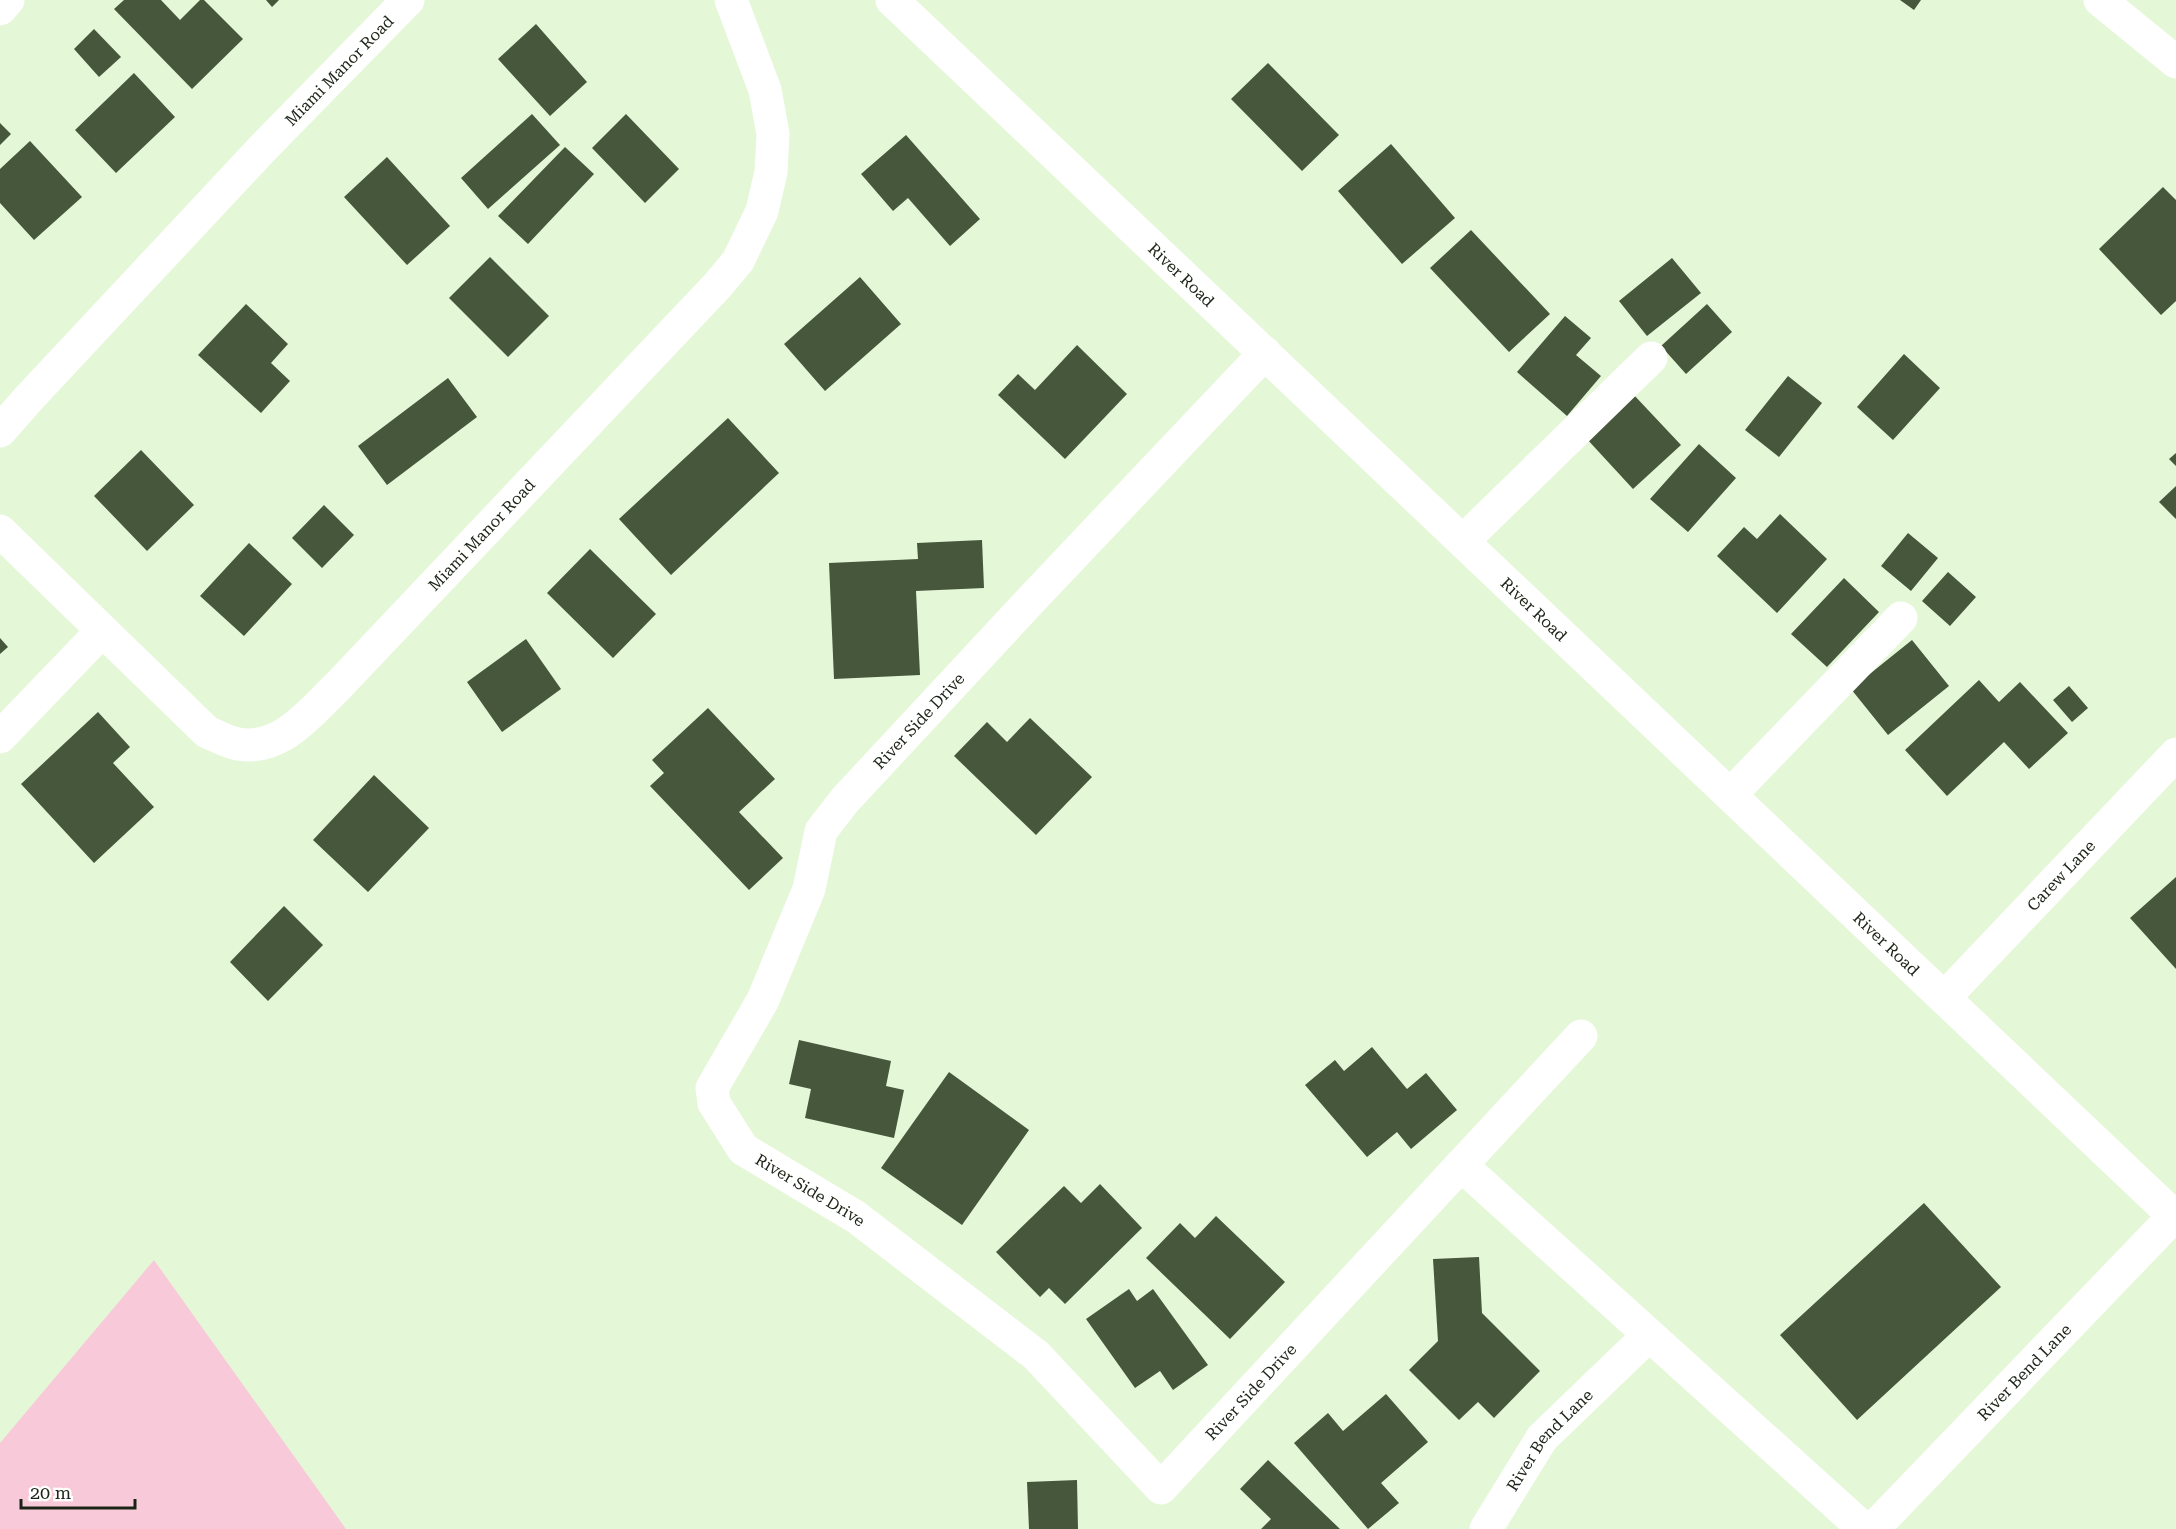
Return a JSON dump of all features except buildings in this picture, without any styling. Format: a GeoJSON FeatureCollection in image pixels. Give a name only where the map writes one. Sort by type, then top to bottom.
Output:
{"type":"FeatureCollection","features":[{"type":"Feature","properties":{"kind":"street"},"geometry":{"type":"LineString","coordinates":[[0,9],[8,0]]}},
{"type":"Feature","properties":{"kind":"street","name":"Miami Manor Road"},"geometry":{"type":"LineString","coordinates":[[0,431],[30,396],[254,158],[408,0]]}},
{"type":"Feature","properties":{"kind":"street","name":"Miami Manor Road"},"geometry":{"type":"LineString","coordinates":[[0,531],[207,732],[239,744],[263,743],[288,733],[339,685],[717,286],[738,261],[762,211],[771,172],[773,134],[765,90],[731,0]]}},
{"type":"Feature","properties":{"kind":"street","name":"River Road"},"geometry":{"type":"LineString","coordinates":[[892,0],[1945,998],[2163,1187],[2175,1217]]}},
{"type":"Feature","properties":{"kind":"street"},"geometry":{"type":"LineString","coordinates":[[2100,0],[2176,62]]}},
{"type":"Feature","properties":{"kind":"street","name":"River Side Drive"},"geometry":{"type":"LineString","coordinates":[[1265,353],[861,783],[821,831],[809,889],[763,1000],[712,1088],[714,1103],[743,1149],[856,1217],[1036,1355],[1161,1488],[1581,1036]]}},
{"type":"Feature","properties":{"kind":"street"},"geometry":{"type":"LineString","coordinates":[[1463,541],[1651,358]]}},
{"type":"Feature","properties":{"kind":"street"},"geometry":{"type":"LineString","coordinates":[[1731,794],[1901,618]]}},
{"type":"Feature","properties":{"kind":"street"},"geometry":{"type":"LineString","coordinates":[[0,737],[102,631]]}},
{"type":"Feature","properties":{"kind":"street","name":"Carew Lane"},"geometry":{"type":"LineString","coordinates":[[1945,998],[2176,754]]}},
{"type":"Feature","properties":{"kind":"street"},"geometry":{"type":"LineString","coordinates":[[1461,1164],[1864,1529]]}},
{"type":"Feature","properties":{"kind":"street","name":"River Bend Lane"},"geometry":{"type":"LineString","coordinates":[[1873,1529],[2175,1217]]}},
{"type":"Feature","properties":{"kind":"street","name":"River Bend Lane"},"geometry":{"type":"LineString","coordinates":[[1486,1529],[1542,1438],[1648,1335]]}},
{"type":"Feature","properties":{"kind":"shaded area"},"geometry":{"type":"Polygon","coordinates":[[[154,1260],[346,1529],[0,1529],[0,1443],[154,1260]]]}}]}
